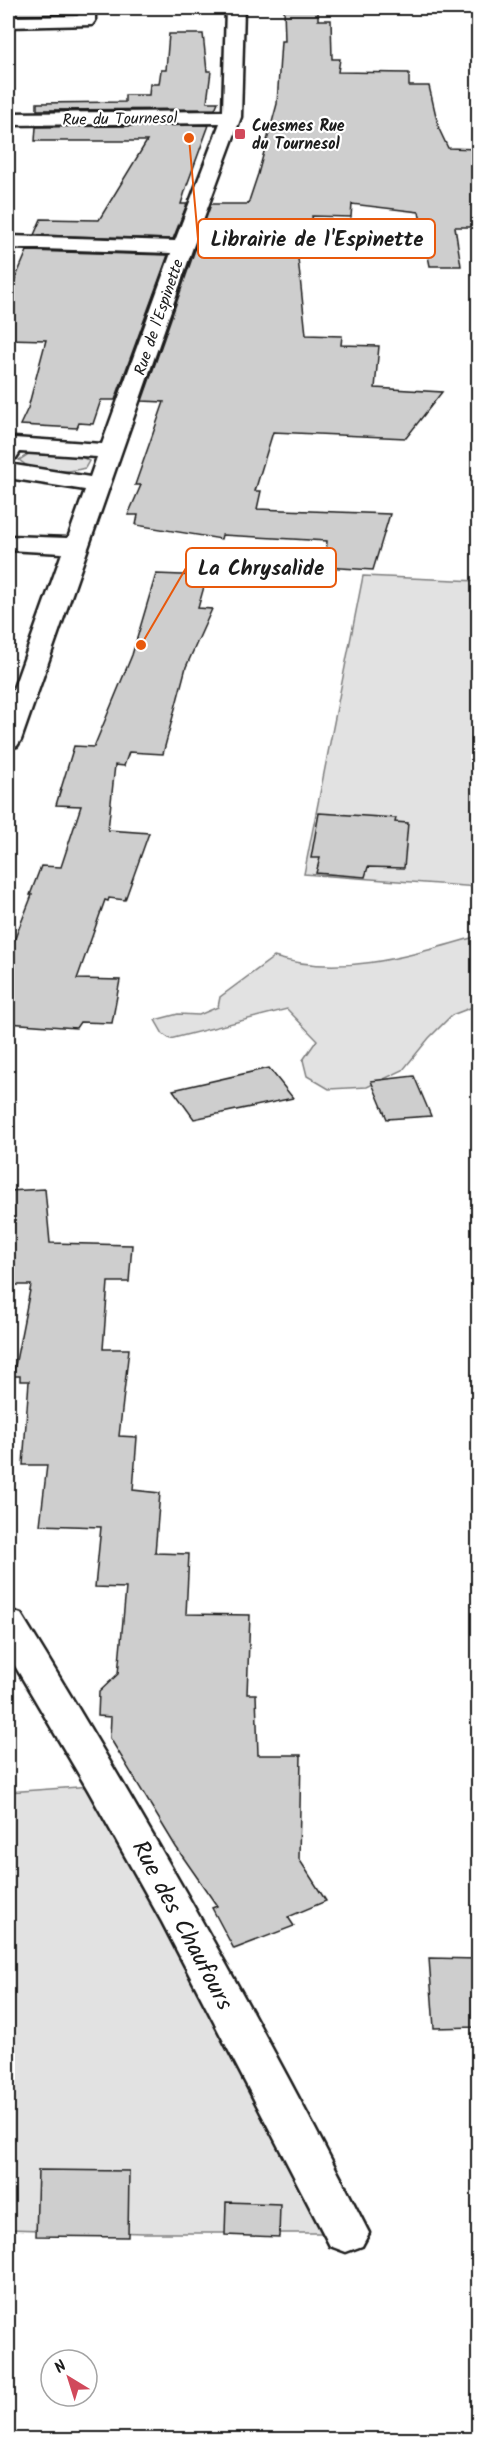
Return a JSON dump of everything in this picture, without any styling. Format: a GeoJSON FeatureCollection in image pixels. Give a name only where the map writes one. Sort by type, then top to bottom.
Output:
{"type":"FeatureCollection","features":[{"type":"Feature","properties":{"kind":"street"},"geometry":{"type":"LineString","coordinates":[[8,22],[86,21],[87,8]]}},
{"type":"Feature","properties":{"kind":"street","name":"Rue de l'Espinette"},"geometry":{"type":"LineString","coordinates":[[8,740],[183,247],[232,117],[235,8]]}},
{"type":"Feature","properties":{"kind":"street","name":"Rue du Tournesol"},"geometry":{"type":"LineString","coordinates":[[8,118],[232,117]]}},
{"type":"Feature","properties":{"kind":"street"},"geometry":{"type":"LineString","coordinates":[[8,242],[183,247]]}},
{"type":"Feature","properties":{"kind":"street"},"geometry":{"type":"LineString","coordinates":[[8,453],[14,446],[111,451]]}},
{"type":"Feature","properties":{"kind":"street"},"geometry":{"type":"LineString","coordinates":[[8,471],[98,485]]}},
{"type":"Feature","properties":{"kind":"street"},"geometry":{"type":"LineString","coordinates":[[8,543],[77,546]]}},
{"type":"Feature","properties":{"kind":"street","name":"Rue des Chaufours"},"geometry":{"type":"LineString","coordinates":[[8,1623],[106,1785],[177,1912],[346,2233]]}},
{"type":"Feature","properties":{"kind":"shaded area"},"geometry":{"type":"Polygon","coordinates":[[[8,8],[74,8],[74,16],[8,17],[8,8]]]}},
{"type":"Feature","properties":{"kind":"shaded area"},"geometry":{"type":"Polygon","coordinates":[[[30,453],[77,454],[89,461],[85,468],[60,471],[33,468],[19,460],[30,453]]]}},
{"type":"Feature","properties":{"kind":"shaded area"},"geometry":{"type":"Polygon","coordinates":[[[363,576],[478,581],[478,887],[304,874],[363,576]]]}},
{"type":"Feature","properties":{"kind":"shaded area"},"geometry":{"type":"Polygon","coordinates":[[[478,936],[478,1005],[452,1015],[429,1038],[403,1070],[367,1087],[329,1089],[307,1076],[303,1060],[317,1040],[287,1009],[170,1039],[163,1034],[155,1020],[178,1014],[199,1015],[218,1007],[220,997],[274,957],[300,963],[351,965],[402,957],[478,936]]]}},
{"type":"Feature","properties":{"kind":"shaded area"},"geometry":{"type":"Polygon","coordinates":[[[106,1785],[346,2233],[144,2233],[8,2229],[8,1792],[106,1785]]]}},
{"type":"Feature","properties":{"kind":"building"},"geometry":{"type":"Polygon","coordinates":[[[284,8],[318,8],[318,20],[331,20],[332,59],[340,59],[338,72],[409,73],[409,86],[429,86],[439,129],[448,148],[478,149],[478,227],[455,227],[461,266],[430,266],[419,212],[352,204],[351,217],[312,216],[315,238],[296,239],[306,335],[342,336],[341,345],[379,346],[375,388],[442,392],[406,438],[273,432],[255,491],[261,491],[257,509],[390,514],[373,570],[325,567],[327,541],[222,535],[221,539],[136,525],[138,515],[128,515],[141,485],[135,485],[164,402],[142,401],[211,204],[248,204],[258,174],[277,104],[281,41],[285,41],[284,8]]]}},
{"type":"Feature","properties":{"kind":"building"},"geometry":{"type":"Polygon","coordinates":[[[169,34],[203,34],[207,71],[211,71],[207,102],[218,102],[215,109],[37,110],[37,103],[125,102],[125,95],[149,95],[150,84],[159,84],[161,70],[166,70],[169,34]]]}},
{"type":"Feature","properties":{"kind":"building"},"geometry":{"type":"Polygon","coordinates":[[[209,125],[181,204],[187,204],[173,239],[34,235],[41,219],[99,220],[147,141],[35,141],[36,127],[209,125]]]}},
{"type":"Feature","properties":{"kind":"building"},"geometry":{"type":"Polygon","coordinates":[[[27,251],[168,255],[115,400],[101,400],[93,424],[79,423],[77,428],[20,425],[28,408],[46,340],[8,339],[8,296],[27,251]]]}},
{"type":"Feature","properties":{"kind":"building"},"geometry":{"type":"Polygon","coordinates":[[[156,574],[207,576],[198,608],[212,609],[186,667],[163,754],[129,752],[124,766],[115,765],[108,830],[149,833],[125,900],[109,898],[108,901],[105,900],[77,979],[120,980],[112,1023],[80,1022],[76,1028],[8,1023],[8,956],[41,866],[61,867],[81,806],[56,805],[74,746],[94,747],[132,655],[156,574]]]}},
{"type":"Feature","properties":{"kind":"building"},"geometry":{"type":"Polygon","coordinates":[[[319,813],[396,818],[395,822],[408,823],[404,868],[368,867],[365,877],[316,873],[320,858],[311,858],[319,813]]]}},
{"type":"Feature","properties":{"kind":"building"},"geometry":{"type":"Polygon","coordinates":[[[269,1068],[293,1098],[194,1119],[173,1090],[269,1068]]]}},
{"type":"Feature","properties":{"kind":"building"},"geometry":{"type":"Polygon","coordinates":[[[414,1076],[431,1116],[387,1119],[371,1081],[414,1076]]]}},
{"type":"Feature","properties":{"kind":"building"},"geometry":{"type":"Polygon","coordinates":[[[45,1189],[50,1243],[132,1245],[129,1282],[108,1282],[103,1349],[129,1349],[119,1436],[137,1437],[133,1490],[160,1493],[155,1553],[189,1554],[186,1614],[250,1615],[247,1694],[256,1694],[258,1755],[301,1755],[299,1859],[326,1901],[288,1917],[294,1926],[234,1949],[212,1908],[217,1906],[176,1847],[110,1738],[111,1717],[98,1716],[99,1692],[118,1674],[126,1588],[95,1587],[101,1527],[40,1525],[47,1465],[23,1465],[29,1381],[20,1381],[20,1376],[13,1376],[31,1285],[8,1285],[8,1191],[45,1189]]]}},
{"type":"Feature","properties":{"kind":"building"},"geometry":{"type":"Polygon","coordinates":[[[429,1958],[478,1959],[478,2027],[434,2028],[429,1958]]]}},
{"type":"Feature","properties":{"kind":"building"},"geometry":{"type":"Polygon","coordinates":[[[38,2170],[129,2171],[128,2237],[36,2236],[38,2170]]]}},
{"type":"Feature","properties":{"kind":"building"},"geometry":{"type":"Polygon","coordinates":[[[226,2202],[280,2204],[279,2237],[225,2235],[226,2202]]]}},
{"type":"Feature","properties":{"kind":"place","name":"Cuesmes Rue du Tournesol"},"geometry":{"type":"Point","coordinates":[240,134]}},
{"type":"Feature","properties":{"kind":"place","name":"Librairie de l'Espinette"},"geometry":{"type":"Point","coordinates":[189,138]}},
{"type":"Feature","properties":{"kind":"place","name":"La Chrysalide"},"geometry":{"type":"Point","coordinates":[141,645]}}]}
